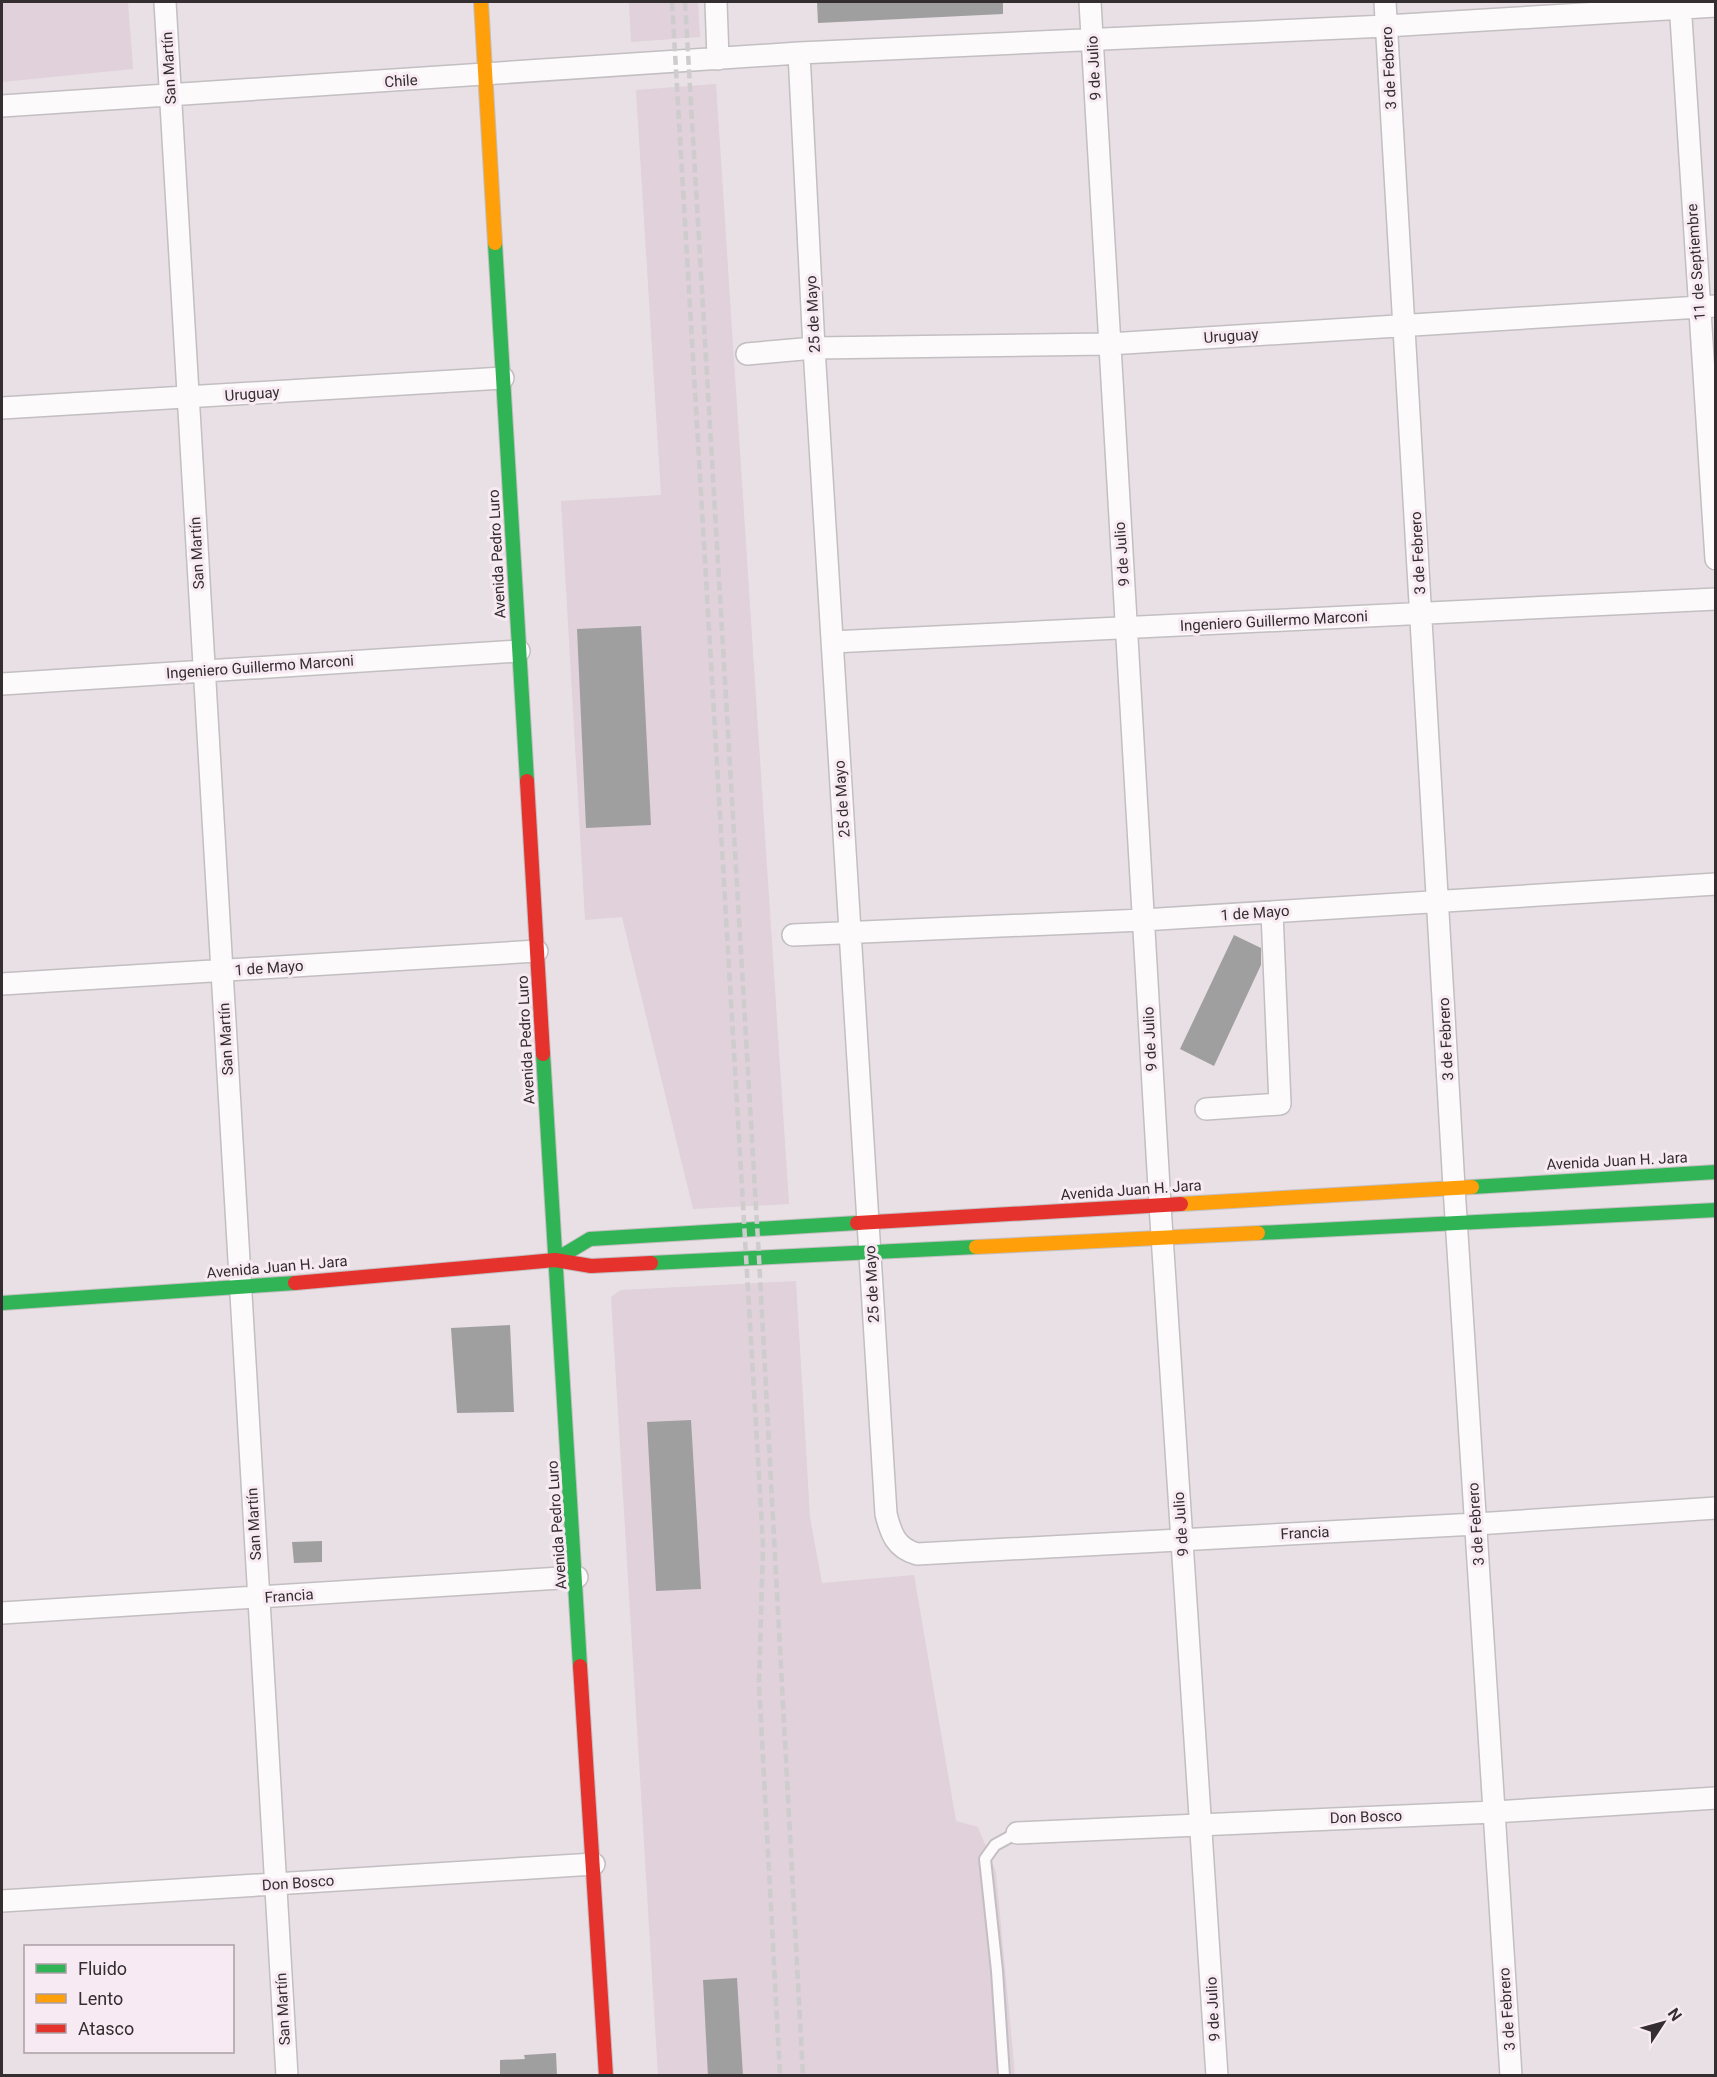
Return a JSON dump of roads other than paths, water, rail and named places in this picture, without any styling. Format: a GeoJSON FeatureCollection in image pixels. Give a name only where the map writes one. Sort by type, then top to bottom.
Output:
{"type":"FeatureCollection","features":[{"type":"Feature","properties":{"kind":"main road","name":"Avenida Pedro Luro"},"geometry":{"type":"LineString","coordinates":[[481,2],[555,1260],[577,1577],[606,2076]]}},
{"type":"Feature","properties":{"kind":"main road","name":"Avenida Juan H. Jara"},"geometry":{"type":"LineString","coordinates":[[555,1260],[590,1239],[1716,1172]]}},
{"type":"Feature","properties":{"kind":"main road","name":"Avenida Juan H. Jara"},"geometry":{"type":"LineString","coordinates":[[2,1303],[240,1288],[555,1260],[591,1266],[1716,1210]]}},
{"type":"Feature","properties":{"kind":"street","name":"San Martín"},"geometry":{"type":"LineString","coordinates":[[165,2],[286,2076]]}},
{"type":"Feature","properties":{"kind":"street"},"geometry":{"type":"LineString","coordinates":[[716,2],[718,59]]}},
{"type":"Feature","properties":{"kind":"street","name":"9 de Julio"},"geometry":{"type":"LineString","coordinates":[[1090,2],[1162,1238],[1217,2076]]}},
{"type":"Feature","properties":{"kind":"street","name":"3 de Febrero"},"geometry":{"type":"LineString","coordinates":[[1385,2],[1456,1223],[1511,2076]]}},
{"type":"Feature","properties":{"kind":"street","name":"Chile"},"geometry":{"type":"LineString","coordinates":[[2,106],[799,53],[1386,26],[1680,5],[1716,6]]}},
{"type":"Feature","properties":{"kind":"street","name":"11 de Septiembre"},"geometry":{"type":"LineString","coordinates":[[1680,5],[1707,306],[1716,559]]}},
{"type":"Feature","properties":{"kind":"street","name":"25 de Mayo"},"geometry":{"type":"LineString","coordinates":[[799,53],[814,348],[886,1514],[897,1543]]}},
{"type":"Feature","properties":{"kind":"street","name":"Uruguay"},"geometry":{"type":"LineString","coordinates":[[747,354],[814,348],[1109,344],[1707,306]]}},
{"type":"Feature","properties":{"kind":"street","name":"Uruguay"},"geometry":{"type":"LineString","coordinates":[[2,408],[503,378]]}},
{"type":"Feature","properties":{"kind":"street","name":"Ingeniero Guillermo Marconi"},"geometry":{"type":"LineString","coordinates":[[832,642],[1716,599]]}},
{"type":"Feature","properties":{"kind":"street","name":"Ingeniero Guillermo Marconi"},"geometry":{"type":"LineString","coordinates":[[2,684],[519,651]]}},
{"type":"Feature","properties":{"kind":"street","name":"1 de Mayo"},"geometry":{"type":"LineString","coordinates":[[793,935],[1143,920],[1716,884]]}},
{"type":"Feature","properties":{"kind":"street"},"geometry":{"type":"LineString","coordinates":[[1206,1109],[1280,1104],[1272,912]]}},
{"type":"Feature","properties":{"kind":"street","name":"1 de Mayo"},"geometry":{"type":"LineString","coordinates":[[2,984],[537,951]]}},
{"type":"Feature","properties":{"kind":"street","name":"Francia"},"geometry":{"type":"LineString","coordinates":[[897,1543],[906,1551],[917,1554],[1476,1524],[1716,1508]]}},
{"type":"Feature","properties":{"kind":"street","name":"Francia"},"geometry":{"type":"LineString","coordinates":[[2,1613],[577,1577]]}},
{"type":"Feature","properties":{"kind":"street","name":"Don Bosco"},"geometry":{"type":"LineString","coordinates":[[1017,1833],[1494,1812],[1716,1798]]}},
{"type":"Feature","properties":{"kind":"street","name":"Don Bosco"},"geometry":{"type":"LineString","coordinates":[[2,1901],[594,1864]]}},
{"type":"Feature","properties":{"kind":"lane"},"geometry":{"type":"LineString","coordinates":[[1004,2076],[997,1971],[985,1859],[995,1845],[1017,1833]]}},
{"type":"Feature","properties":{"kind":"railway"},"geometry":{"type":"LineString","coordinates":[[672,2],[763,1546],[759,1684],[780,2076]]}},
{"type":"Feature","properties":{"kind":"railway"},"geometry":{"type":"LineString","coordinates":[[685,2],[759,1258],[803,2076]]}}]}
